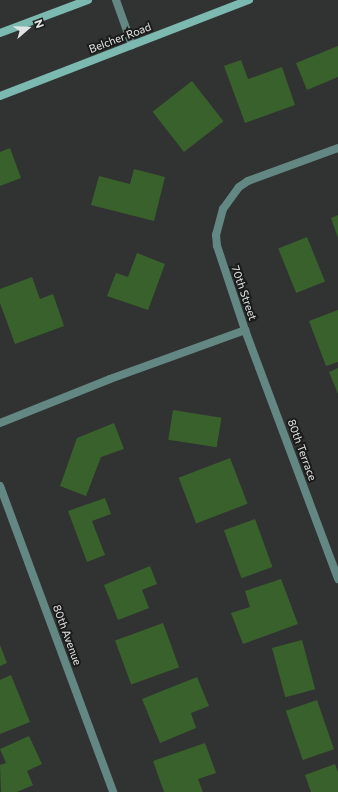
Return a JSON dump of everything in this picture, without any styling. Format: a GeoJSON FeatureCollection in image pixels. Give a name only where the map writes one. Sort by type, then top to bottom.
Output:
{"type":"FeatureCollection","features":[{"type":"Feature","properties":{"kind":"main road"},"geometry":{"type":"LineString","coordinates":[[0,33],[88,0]]}},
{"type":"Feature","properties":{"kind":"main road","name":"Belcher Road"},"geometry":{"type":"LineString","coordinates":[[0,96],[249,0]]}},
{"type":"Feature","properties":{"kind":"street"},"geometry":{"type":"LineString","coordinates":[[116,0],[132,45]]}},
{"type":"Feature","properties":{"kind":"street","name":"70th Street"},"geometry":{"type":"LineString","coordinates":[[0,423],[110,379],[245,330],[217,246],[216,235],[223,209],[239,187],[248,181],[338,148]]}},
{"type":"Feature","properties":{"kind":"street","name":"80th Terrace"},"geometry":{"type":"LineString","coordinates":[[245,330],[338,579]]}},
{"type":"Feature","properties":{"kind":"street","name":"80th Avenue"},"geometry":{"type":"LineString","coordinates":[[0,486],[113,792]]}},
{"type":"Feature","properties":{"kind":"building"},"geometry":{"type":"Polygon","coordinates":[[[338,46],[338,77],[307,90],[296,63],[338,46]]]}},
{"type":"Feature","properties":{"kind":"building"},"geometry":{"type":"Polygon","coordinates":[[[241,60],[248,79],[282,67],[295,105],[245,123],[224,66],[241,60]]]}},
{"type":"Feature","properties":{"kind":"building"},"geometry":{"type":"Polygon","coordinates":[[[192,81],[223,121],[184,152],[153,112],[192,81]]]}},
{"type":"Feature","properties":{"kind":"building"},"geometry":{"type":"Polygon","coordinates":[[[10,148],[21,178],[0,186],[0,152],[10,148]]]}},
{"type":"Feature","properties":{"kind":"building"},"geometry":{"type":"Polygon","coordinates":[[[134,169],[165,177],[154,221],[91,205],[99,176],[130,184],[134,169]]]}},
{"type":"Feature","properties":{"kind":"building"},"geometry":{"type":"Polygon","coordinates":[[[338,215],[338,238],[331,218],[338,215]]]}},
{"type":"Feature","properties":{"kind":"building"},"geometry":{"type":"Polygon","coordinates":[[[307,237],[325,282],[296,293],[278,249],[307,237]]]}},
{"type":"Feature","properties":{"kind":"building"},"geometry":{"type":"Polygon","coordinates":[[[137,253],[165,264],[148,310],[107,296],[116,273],[128,277],[137,253]]]}},
{"type":"Feature","properties":{"kind":"building"},"geometry":{"type":"Polygon","coordinates":[[[32,277],[40,299],[53,294],[64,326],[15,344],[0,303],[0,289],[32,277]]]}},
{"type":"Feature","properties":{"kind":"building"},"geometry":{"type":"Polygon","coordinates":[[[338,310],[338,362],[326,366],[309,321],[338,310]]]}},
{"type":"Feature","properties":{"kind":"building"},"geometry":{"type":"Polygon","coordinates":[[[338,368],[338,394],[329,372],[338,368]]]}},
{"type":"Feature","properties":{"kind":"building"},"geometry":{"type":"Polygon","coordinates":[[[173,410],[221,418],[217,447],[168,440],[173,410]]]}},
{"type":"Feature","properties":{"kind":"building"},"geometry":{"type":"Polygon","coordinates":[[[114,423],[124,449],[101,457],[86,496],[60,486],[77,438],[114,423]]]}},
{"type":"Feature","properties":{"kind":"building"},"geometry":{"type":"Polygon","coordinates":[[[230,458],[248,504],[196,523],[179,478],[230,458]]]}},
{"type":"Feature","properties":{"kind":"building"},"geometry":{"type":"Polygon","coordinates":[[[105,498],[111,514],[92,521],[105,555],[87,562],[68,511],[105,498]]]}},
{"type":"Feature","properties":{"kind":"building"},"geometry":{"type":"Polygon","coordinates":[[[255,519],[272,567],[241,578],[224,530],[255,519]]]}},
{"type":"Feature","properties":{"kind":"building"},"geometry":{"type":"Polygon","coordinates":[[[150,566],[157,584],[142,590],[149,608],[118,620],[104,585],[150,566]]]}},
{"type":"Feature","properties":{"kind":"building"},"geometry":{"type":"Polygon","coordinates":[[[281,579],[298,624],[243,644],[231,613],[250,607],[245,591],[281,579]]]}},
{"type":"Feature","properties":{"kind":"building"},"geometry":{"type":"Polygon","coordinates":[[[163,623],[179,667],[131,685],[115,640],[163,623]]]}},
{"type":"Feature","properties":{"kind":"building"},"geometry":{"type":"Polygon","coordinates":[[[302,640],[315,689],[285,697],[272,648],[302,640]]]}},
{"type":"Feature","properties":{"kind":"building"},"geometry":{"type":"Polygon","coordinates":[[[0,645],[7,663],[0,666],[0,645]]]}},
{"type":"Feature","properties":{"kind":"building"},"geometry":{"type":"Polygon","coordinates":[[[11,675],[30,722],[0,734],[0,680],[11,675]]]}},
{"type":"Feature","properties":{"kind":"building"},"geometry":{"type":"Polygon","coordinates":[[[197,677],[209,706],[191,713],[196,728],[160,743],[142,699],[197,677]]]}},
{"type":"Feature","properties":{"kind":"building"},"geometry":{"type":"Polygon","coordinates":[[[317,700],[334,749],[303,760],[286,711],[317,700]]]}},
{"type":"Feature","properties":{"kind":"building"},"geometry":{"type":"Polygon","coordinates":[[[29,736],[42,764],[27,771],[33,785],[17,792],[1,792],[0,765],[6,763],[0,749],[29,736]]]}},
{"type":"Feature","properties":{"kind":"building"},"geometry":{"type":"Polygon","coordinates":[[[205,743],[216,773],[198,779],[203,792],[164,792],[153,761],[205,743]]]}},
{"type":"Feature","properties":{"kind":"building"},"geometry":{"type":"Polygon","coordinates":[[[335,764],[338,772],[338,792],[311,792],[305,775],[335,764]]]}}]}
